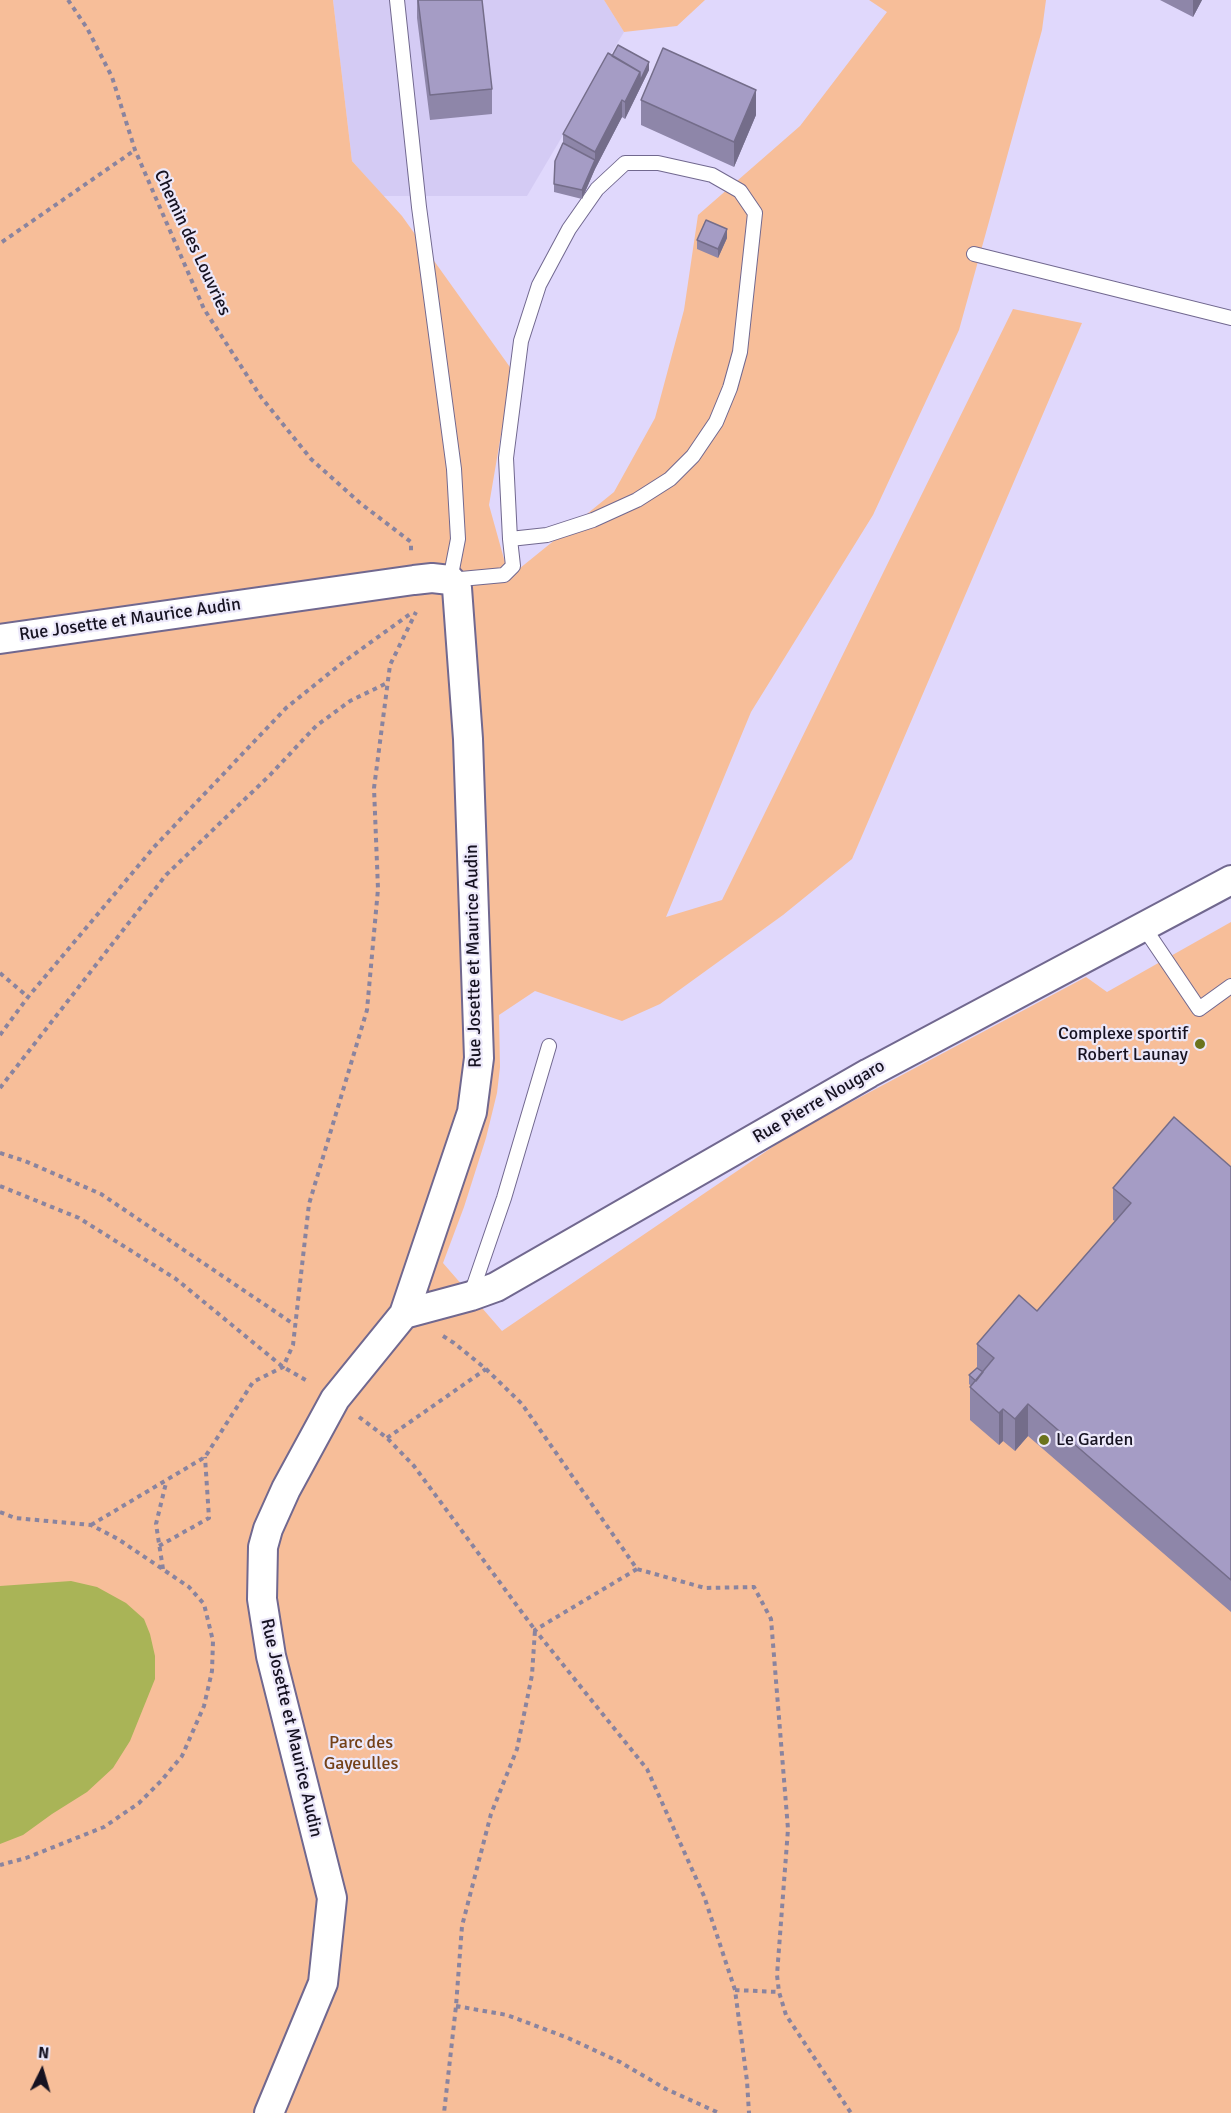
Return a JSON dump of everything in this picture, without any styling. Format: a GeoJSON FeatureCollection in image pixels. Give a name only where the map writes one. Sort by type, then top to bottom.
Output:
{"type":"FeatureCollection","features":[{"type":"Feature","properties":{"kind":"street","name":"Rue Josette et Maurice Audin"},"geometry":{"type":"LineString","coordinates":[[0,639],[414,580],[432,578],[450,580],[457,588],[468,740],[479,1058],[472,1113],[404,1314],[335,1399],[286,1489],[268,1528],[263,1547],[262,1599],[271,1656],[332,1898],[323,1983],[269,2113]]}},
{"type":"Feature","properties":{"kind":"street","name":"Rue Pierre Nougaro"},"geometry":{"type":"LineString","coordinates":[[404,1314],[496,1287],[869,1072],[1231,880]]}},
{"type":"Feature","properties":{"kind":"lane"},"geometry":{"type":"LineString","coordinates":[[397,0],[420,218],[454,469],[458,539],[450,580],[504,575],[513,566],[510,539],[506,458],[521,341],[539,285],[568,229],[597,189],[625,163],[658,163],[712,175],[740,191],[755,213],[740,352],[730,388],[716,422],[693,456],[670,479],[637,500],[593,520],[547,535],[510,539]]}},
{"type":"Feature","properties":{"kind":"lane"},"geometry":{"type":"LineString","coordinates":[[974,254],[1231,318]]}},
{"type":"Feature","properties":{"kind":"lane"},"geometry":{"type":"LineString","coordinates":[[1143,926],[1199,1009],[1231,986]]}},
{"type":"Feature","properties":{"kind":"lane"},"geometry":{"type":"LineString","coordinates":[[471,1296],[504,1198],[549,1046]]}},
{"type":"Feature","properties":{"kind":"path","name":"Chemin des Louvries"},"geometry":{"type":"LineString","coordinates":[[68,0],[87,28],[112,77],[135,150],[204,309],[261,397],[311,459],[360,503],[411,542],[414,580]]}},
{"type":"Feature","properties":{"kind":"path"},"geometry":{"type":"LineString","coordinates":[[2,242],[135,150]]}},
{"type":"Feature","properties":{"kind":"path"},"geometry":{"type":"LineString","coordinates":[[0,1035],[28,997],[155,846],[286,708],[342,663],[417,609],[390,665],[374,788],[378,889],[367,1010],[309,1204],[293,1345],[282,1367],[253,1382],[205,1457],[91,1525]]}},
{"type":"Feature","properties":{"kind":"path"},"geometry":{"type":"LineString","coordinates":[[0,1088],[166,875],[316,726],[350,701],[387,683]]}},
{"type":"Feature","properties":{"kind":"path"},"geometry":{"type":"LineString","coordinates":[[0,974],[28,997]]}},
{"type":"Feature","properties":{"kind":"path"},"geometry":{"type":"LineString","coordinates":[[0,1153],[25,1161],[101,1194],[296,1325]]}},
{"type":"Feature","properties":{"kind":"path"},"geometry":{"type":"LineString","coordinates":[[0,1186],[79,1218],[176,1279],[282,1367]]}},
{"type":"Feature","properties":{"kind":"path"},"geometry":{"type":"LineString","coordinates":[[404,1314],[454,1343],[486,1369],[522,1404],[637,1569],[705,1588],[754,1587],[771,1619],[788,1829],[777,1975],[779,1992],[786,2015],[851,2113]]}},
{"type":"Feature","properties":{"kind":"path"},"geometry":{"type":"LineString","coordinates":[[486,1369],[387,1438],[414,1466],[535,1630],[647,1769],[704,1896],[735,1990],[749,2113]]}},
{"type":"Feature","properties":{"kind":"path"},"geometry":{"type":"LineString","coordinates":[[159,1546],[208,1518],[205,1457]]}},
{"type":"Feature","properties":{"kind":"path"},"geometry":{"type":"LineString","coordinates":[[163,1569],[156,1524],[166,1482]]}},
{"type":"Feature","properties":{"kind":"path"},"geometry":{"type":"LineString","coordinates":[[0,1512],[15,1518],[91,1525],[118,1539],[189,1587],[204,1604],[213,1641],[212,1671],[204,1706],[182,1756],[161,1781],[139,1803],[104,1827],[26,1858],[0,1864]]}},
{"type":"Feature","properties":{"kind":"path"},"geometry":{"type":"LineString","coordinates":[[535,1630],[637,1569]]}},
{"type":"Feature","properties":{"kind":"path"},"geometry":{"type":"LineString","coordinates":[[444,2113],[462,1926],[491,1814],[517,1749],[532,1675],[535,1630]]}},
{"type":"Feature","properties":{"kind":"path"},"geometry":{"type":"LineString","coordinates":[[735,1990],[779,1992]]}},
{"type":"Feature","properties":{"kind":"path"},"geometry":{"type":"LineString","coordinates":[[456,2006],[507,2015],[568,2038],[620,2062],[666,2089],[719,2113]]}},
{"type":"Feature","properties":{"kind":"shaded area"},"geometry":{"type":"Polygon","coordinates":[[[333,0],[604,0],[624,32],[527,196],[383,196],[352,161],[333,0]]]}},
{"type":"Feature","properties":{"kind":"shaded area"},"geometry":{"type":"Polygon","coordinates":[[[71,1581],[97,1587],[126,1603],[144,1619],[155,1656],[155,1679],[130,1741],[113,1768],[87,1792],[23,1835],[0,1844],[0,1586],[71,1581]]]}},
{"type":"Feature","properties":{"kind":"green space","name":"Parc des Gayeulles"},"geometry":{"type":"Polygon","coordinates":[[[0,0],[333,0],[352,161],[402,216],[512,370],[489,505],[509,577],[614,492],[655,418],[684,310],[698,215],[800,126],[887,12],[869,0],[1046,0],[1042,30],[959,330],[873,515],[751,712],[666,917],[722,900],[1013,309],[1082,323],[852,859],[783,915],[660,1004],[622,1021],[535,991],[499,1015],[500,1067],[497,1093],[486,1138],[443,1263],[502,1331],[793,1133],[1086,977],[1107,992],[1231,922],[1231,2113],[0,2113],[0,0]]]}},
{"type":"Feature","properties":{"kind":"green space"},"geometry":{"type":"Polygon","coordinates":[[[604,0],[705,0],[677,26],[624,32],[604,0]]]}},
{"type":"Feature","properties":{"kind":"building"},"geometry":{"type":"Polygon","coordinates":[[[418,0],[482,0],[492,89],[430,95],[418,0]]]}},
{"type":"Feature","properties":{"kind":"building"},"geometry":{"type":"Polygon","coordinates":[[[618,45],[649,62],[640,81],[640,72],[612,56],[618,45]]]}},
{"type":"Feature","properties":{"kind":"building"},"geometry":{"type":"Polygon","coordinates":[[[663,48],[756,90],[734,142],[641,100],[663,48]]]}},
{"type":"Feature","properties":{"kind":"building"},"geometry":{"type":"Polygon","coordinates":[[[608,53],[640,72],[625,102],[622,100],[595,152],[563,134],[608,53]]]}},
{"type":"Feature","properties":{"kind":"building"},"geometry":{"type":"Polygon","coordinates":[[[563,143],[595,160],[582,190],[554,184],[555,161],[563,143]]]}},
{"type":"Feature","properties":{"kind":"building"},"geometry":{"type":"Polygon","coordinates":[[[706,220],[727,229],[718,249],[697,240],[706,220]]]}},
{"type":"Feature","properties":{"kind":"building"},"geometry":{"type":"Polygon","coordinates":[[[1174,1117],[1231,1167],[1231,1580],[1028,1404],[1015,1419],[1003,1409],[999,1413],[970,1387],[994,1358],[977,1344],[1019,1295],[1037,1311],[1131,1203],[1113,1188],[1174,1117]]]}},
{"type":"Feature","properties":{"kind":"building"},"geometry":{"type":"Polygon","coordinates":[[[977,1368],[983,1372],[976,1381],[969,1375],[977,1368]]]}},
{"type":"Feature","properties":{"kind":"place","name":"Complexe sportif Robert Launay"},"geometry":{"type":"Point","coordinates":[1200,1044]}},
{"type":"Feature","properties":{"kind":"place","name":"Le Garden"},"geometry":{"type":"Point","coordinates":[1044,1440]}}]}
